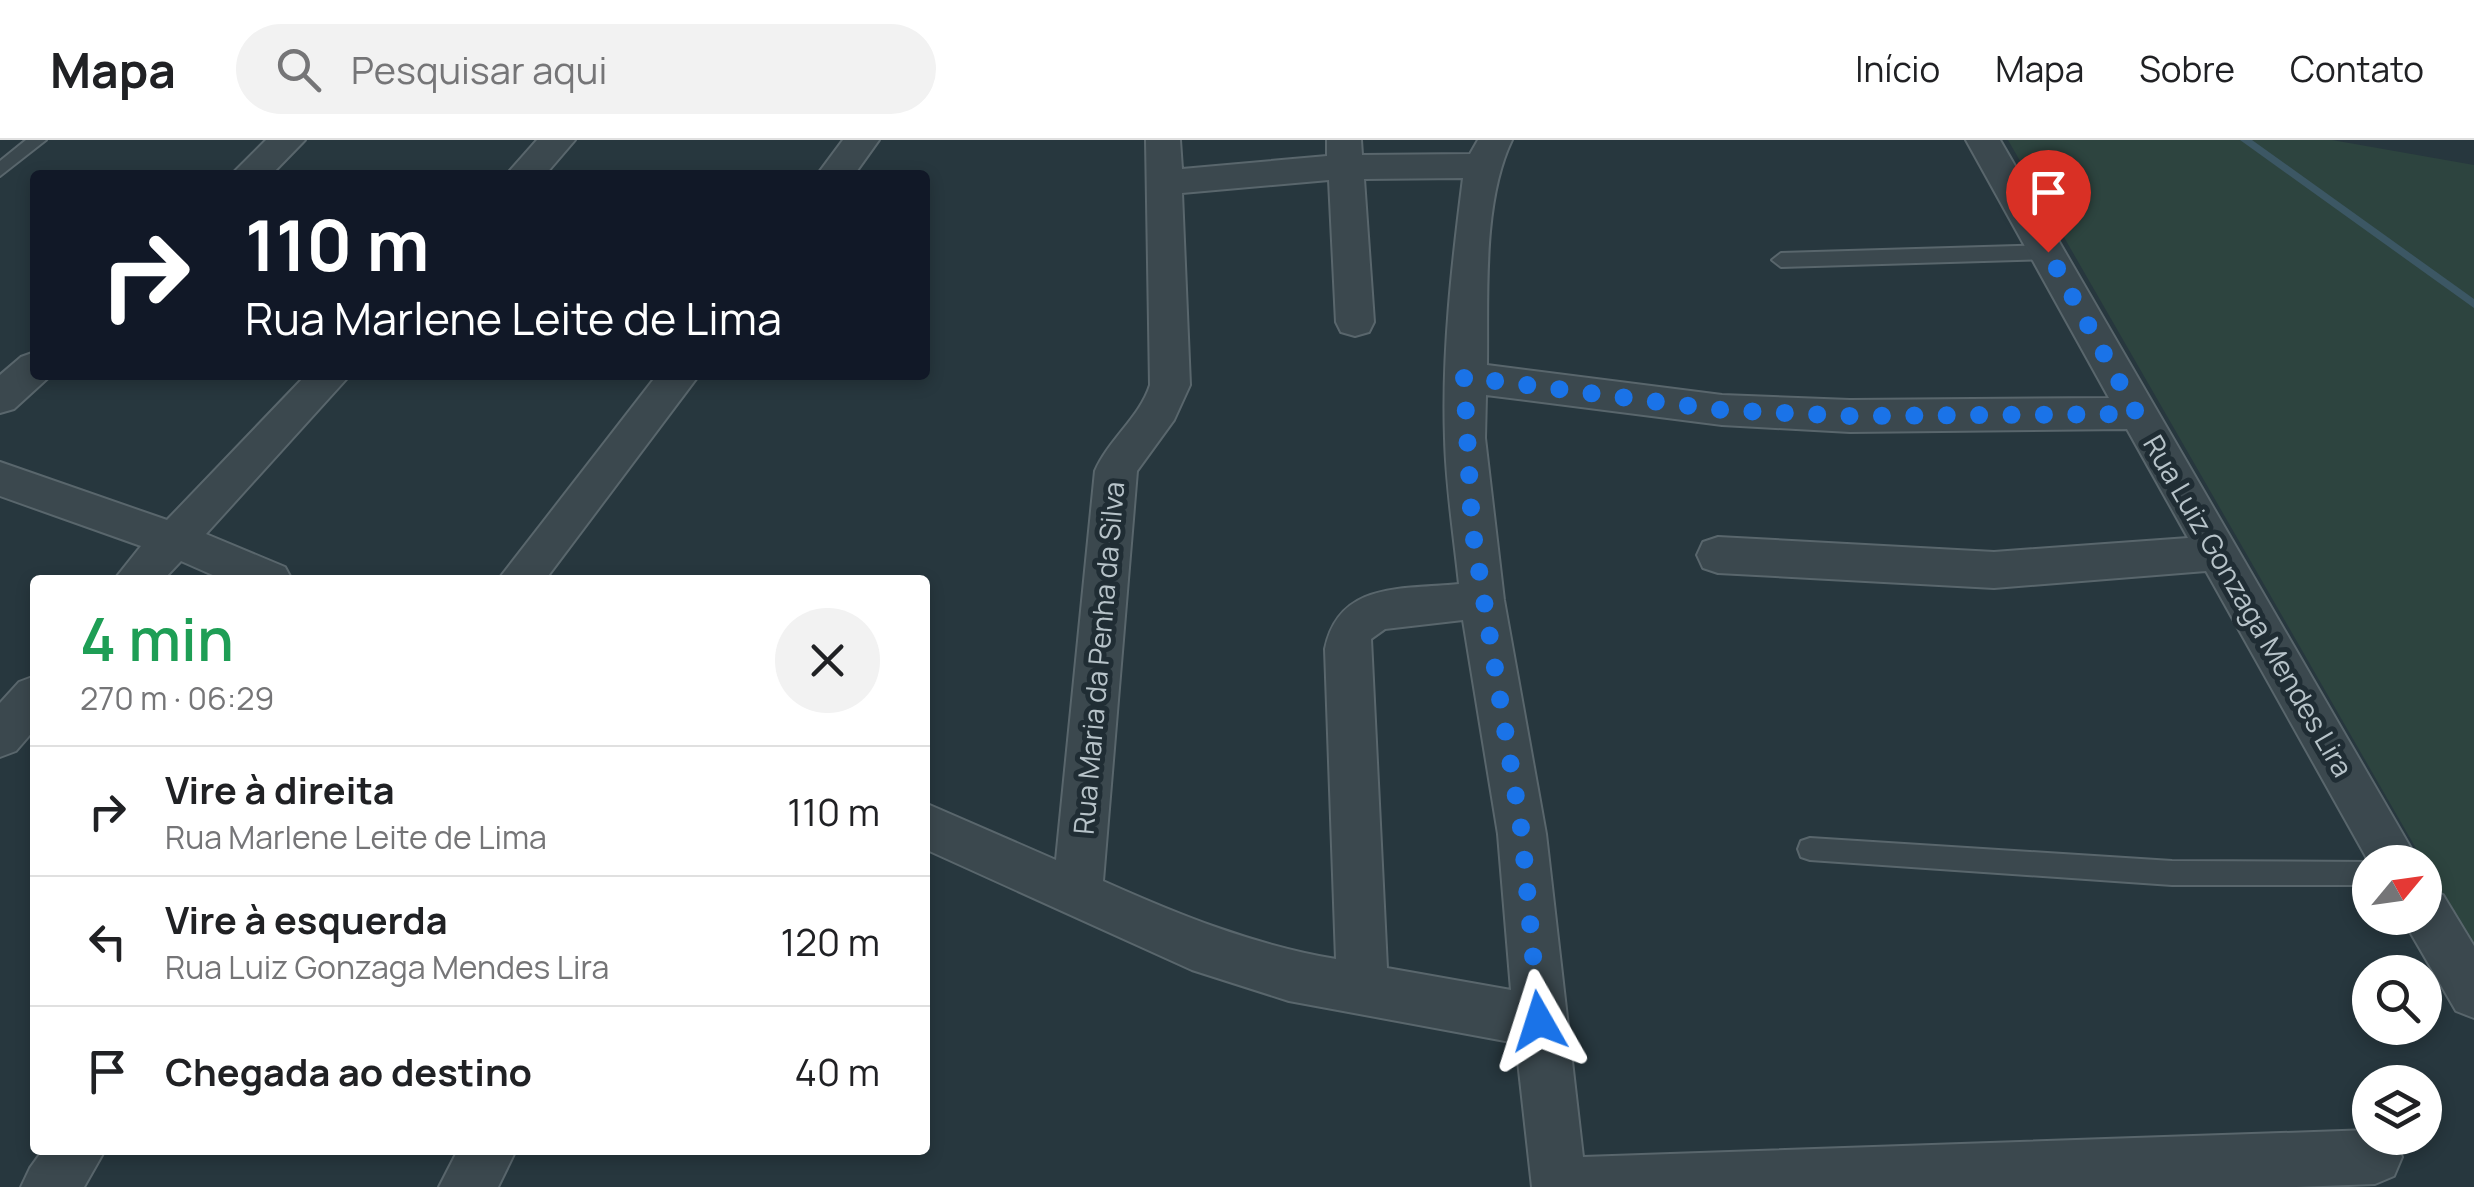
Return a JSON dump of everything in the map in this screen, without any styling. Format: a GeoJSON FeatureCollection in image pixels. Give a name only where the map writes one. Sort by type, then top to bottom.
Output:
{"type":"FeatureCollection","features":[{"type":"Feature","properties":{"kind":"street"},"geometry":{"type":"LineString","coordinates":[[254,170],[288,140]]}},
{"type":"Feature","properties":{"kind":"street"},"geometry":{"type":"LineString","coordinates":[[529,170],[558,140]]}},
{"type":"Feature","properties":{"kind":"street"},"geometry":{"type":"LineString","coordinates":[[839,170],[862,140]]}},
{"type":"Feature","properties":{"kind":"street","name":"Rua Maria da Penha da Silva"},"geometry":{"type":"LineString","coordinates":[[1077,894],[1116,471],[1122,451],[1160,412],[1170,385],[1162,140]]}},
{"type":"Feature","properties":{"kind":"street","name":"Rua Luiz Gonzaga Mendes Lira"},"geometry":{"type":"LineString","coordinates":[[1983,140],[2386,845]]}},
{"type":"Feature","properties":{"kind":"street"},"geometry":{"type":"LineString","coordinates":[[1162,183],[1344,153],[1489,153],[1470,270],[1464,377],[1466,456],[1482,600],[1522,834],[1539,1021],[1560,1186],[2375,1157]]}},
{"type":"Feature","properties":{"kind":"street"},"geometry":{"type":"LineString","coordinates":[[1344,153],[1355,322]]}},
{"type":"Feature","properties":{"kind":"street"},"geometry":{"type":"LineString","coordinates":[[0,398],[30,371]]}},
{"type":"Feature","properties":{"kind":"street"},"geometry":{"type":"LineString","coordinates":[[1464,377],[1741,411],[1850,416],[2137,414]]}},
{"type":"Feature","properties":{"kind":"street"},"geometry":{"type":"LineString","coordinates":[[140,575],[325,380]]}},
{"type":"Feature","properties":{"kind":"street"},"geometry":{"type":"LineString","coordinates":[[524,575],[676,380]]}},
{"type":"Feature","properties":{"kind":"street"},"geometry":{"type":"LineString","coordinates":[[0,479],[172,538],[258,575]]}},
{"type":"Feature","properties":{"kind":"street"},"geometry":{"type":"LineString","coordinates":[[1718,555],[1994,570],[2217,553]]}},
{"type":"Feature","properties":{"kind":"street"},"geometry":{"type":"LineString","coordinates":[[1363,992],[1347,649],[1351,629],[1362,618],[1394,606],[1482,600]]}},
{"type":"Feature","properties":{"kind":"street"},"geometry":{"type":"LineString","coordinates":[[0,736],[30,702]]}},
{"type":"Feature","properties":{"kind":"street"},"geometry":{"type":"LineString","coordinates":[[930,827],[1192,946],[1289,976],[1363,992],[1539,1021]]}},
{"type":"Feature","properties":{"kind":"street"},"geometry":{"type":"LineString","coordinates":[[2439,935],[2474,993]]}},
{"type":"Feature","properties":{"kind":"street"},"geometry":{"type":"LineString","coordinates":[[49,1187],[74,1155]]}},
{"type":"Feature","properties":{"kind":"street"},"geometry":{"type":"LineString","coordinates":[[467,1187],[486,1155]]}},
{"type":"Feature","properties":{"kind":"lane"},"geometry":{"type":"LineString","coordinates":[[0,170],[37,140]]}},
{"type":"Feature","properties":{"kind":"lane"},"geometry":{"type":"LineString","coordinates":[[1780,260],[2048,252]]}},
{"type":"Feature","properties":{"kind":"lane"},"geometry":{"type":"LineString","coordinates":[[1810,849],[2172,873],[2352,873]]}},
{"type":"Feature","properties":{"kind":"green space"},"geometry":{"type":"Polygon","coordinates":[[[2008,140],[2332,140],[2474,165],[2474,949],[2442,893],[2442,845],[2414,845],[2008,140]]]}},
{"type":"Feature","properties":{"kind":"waterway"},"geometry":{"type":"LineString","coordinates":[[2245,140],[2474,304]]}},
{"type":"Feature","properties":{"kind":"route"},"geometry":{"type":"LineString","coordinates":[[1539,1021],[1522,834],[1472,527],[1464,377],[1722,410],[1850,416],[2137,414],[2048,252]]}}]}
